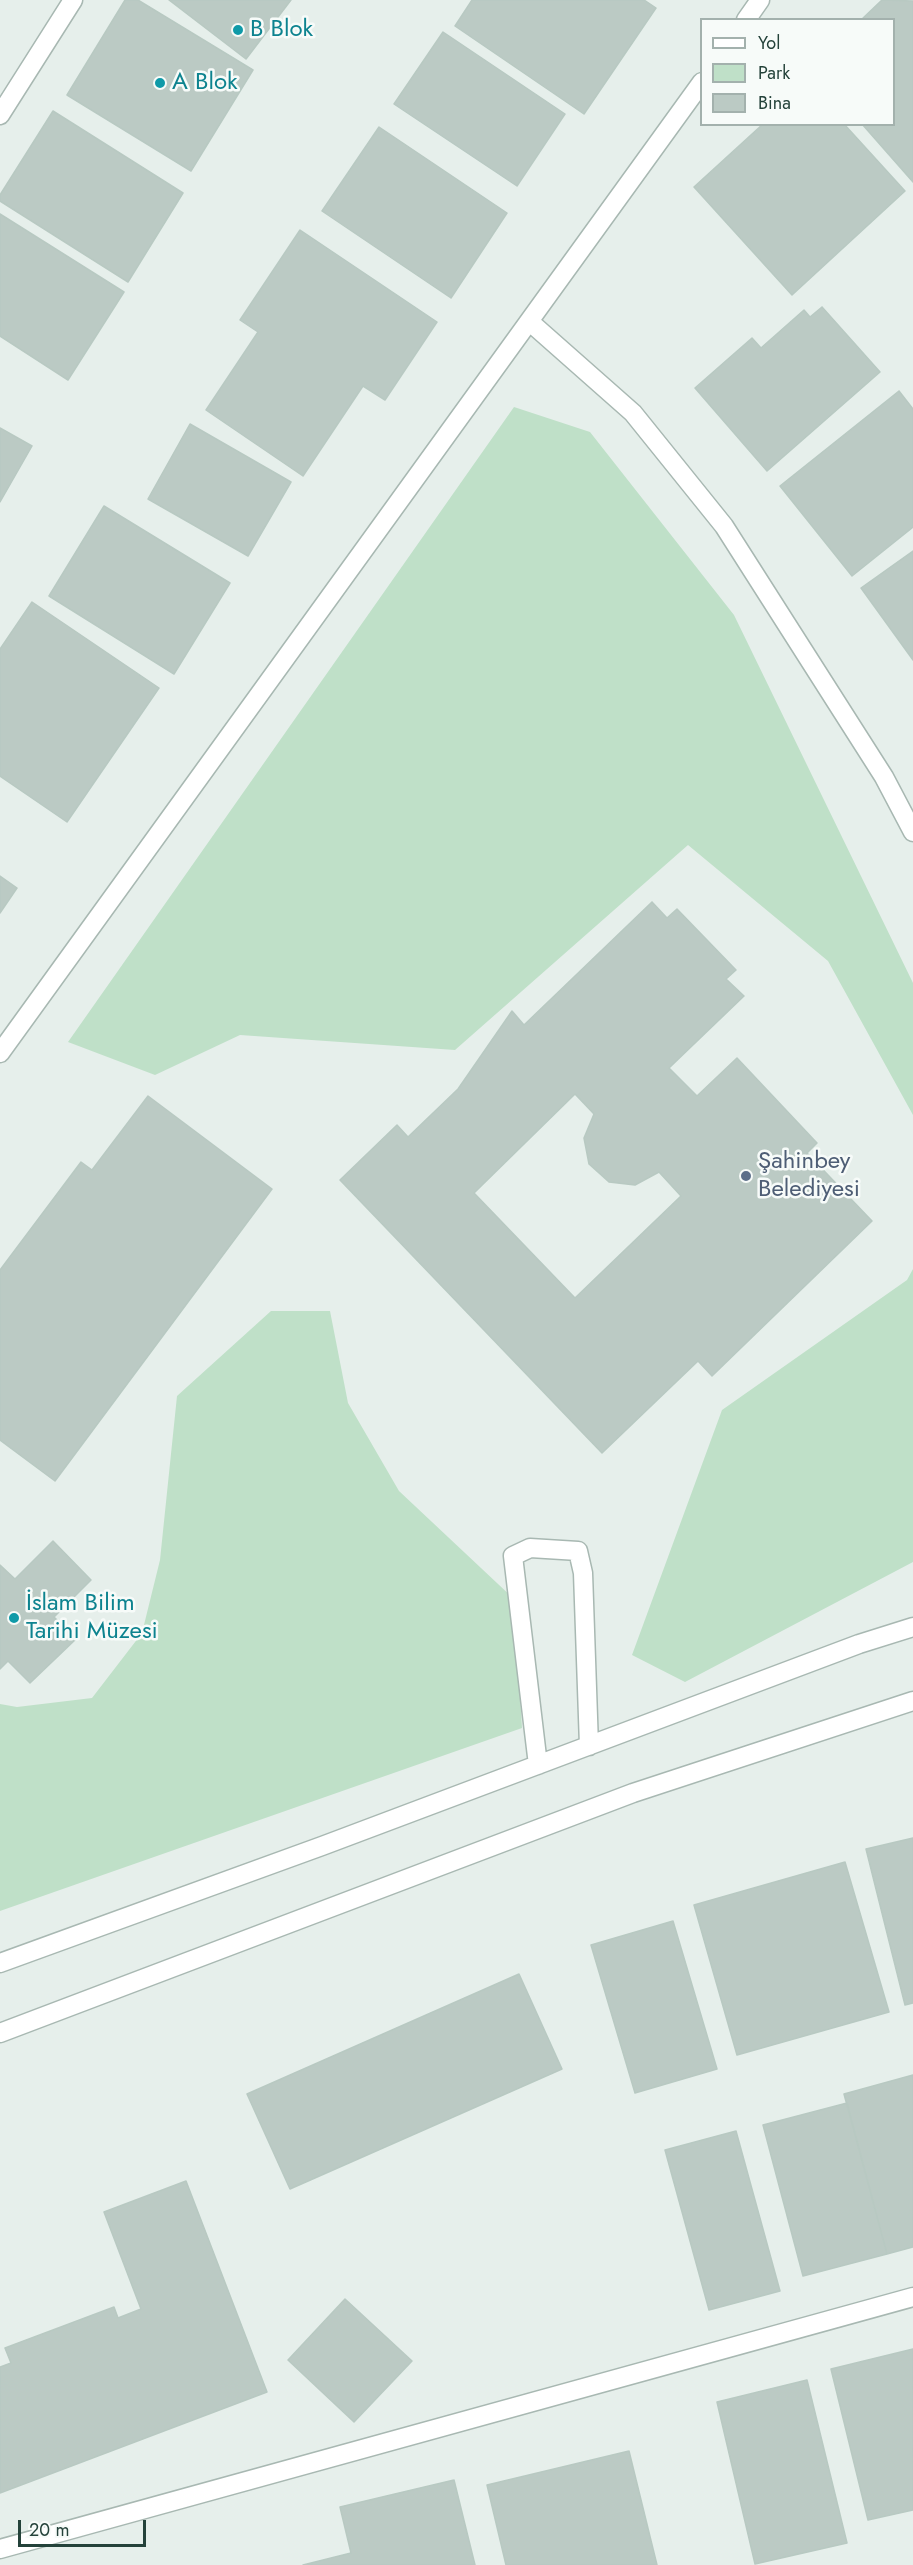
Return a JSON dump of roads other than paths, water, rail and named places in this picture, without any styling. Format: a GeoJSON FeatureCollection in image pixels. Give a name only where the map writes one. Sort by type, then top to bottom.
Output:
{"type":"FeatureCollection","features":[{"type":"Feature","properties":{"kind":"street"},"geometry":{"type":"LineString","coordinates":[[0,115],[73,0]]}},
{"type":"Feature","properties":{"kind":"street"},"geometry":{"type":"LineString","coordinates":[[747,18],[760,0]]}},
{"type":"Feature","properties":{"kind":"street"},"geometry":{"type":"LineString","coordinates":[[0,1053],[700,85]]}},
{"type":"Feature","properties":{"kind":"street"},"geometry":{"type":"LineString","coordinates":[[530,322],[633,413],[724,526],[884,777],[913,832]]}},
{"type":"Feature","properties":{"kind":"street"},"geometry":{"type":"LineString","coordinates":[[538,1765],[513,1556],[530,1548],[578,1551],[583,1573],[589,1746]]}},
{"type":"Feature","properties":{"kind":"street"},"geometry":{"type":"LineString","coordinates":[[0,1963],[859,1644],[913,1627]]}},
{"type":"Feature","properties":{"kind":"street"},"geometry":{"type":"LineString","coordinates":[[0,2033],[633,1793],[913,1701]]}},
{"type":"Feature","properties":{"kind":"street"},"geometry":{"type":"LineString","coordinates":[[0,2549],[913,2297]]}},
{"type":"Feature","properties":{"kind":"place","name":"B Blok"},"geometry":{"type":"Point","coordinates":[238,30]}},
{"type":"Feature","properties":{"kind":"place","name":"A Blok"},"geometry":{"type":"Point","coordinates":[160,83]}},
{"type":"Feature","properties":{"kind":"place","name":"Şahinbey Belediyesi"},"geometry":{"type":"Point","coordinates":[746,1176]}},
{"type":"Feature","properties":{"kind":"place","name":"İslam Bilim Tarihi Müzesi"},"geometry":{"type":"Point","coordinates":[14,1618]}}]}
